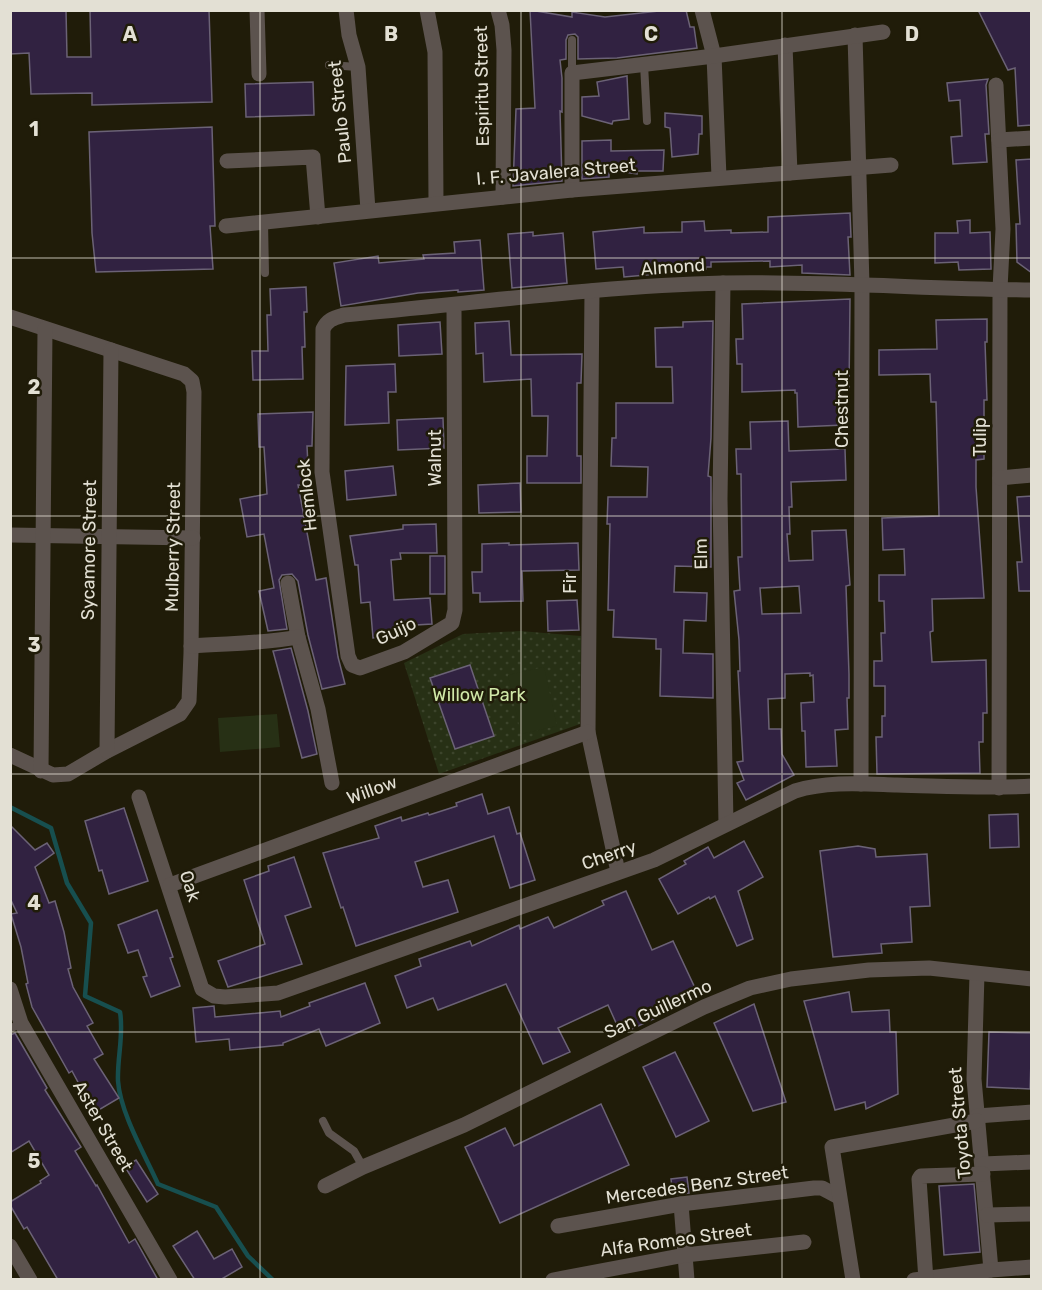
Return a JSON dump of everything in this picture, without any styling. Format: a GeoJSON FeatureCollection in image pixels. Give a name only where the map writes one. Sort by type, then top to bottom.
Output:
{"type":"FeatureCollection","features":[{"type":"Feature","properties":{"kind":"street"},"geometry":{"type":"LineString","coordinates":[[256,10],[259,74]]}},
{"type":"Feature","properties":{"kind":"street","name":"Paulo Street"},"geometry":{"type":"LineString","coordinates":[[346,10],[349,35],[358,67],[368,210]]}},
{"type":"Feature","properties":{"kind":"street"},"geometry":{"type":"LineString","coordinates":[[427,10],[435,52],[436,202]]}},
{"type":"Feature","properties":{"kind":"street","name":"Espiritu Street"},"geometry":{"type":"LineString","coordinates":[[498,10],[504,50],[503,197]]}},
{"type":"Feature","properties":{"kind":"street"},"geometry":{"type":"LineString","coordinates":[[702,10],[714,56],[719,177]]}},
{"type":"Feature","properties":{"kind":"street"},"geometry":{"type":"LineString","coordinates":[[572,190],[572,73],[883,32]]}},
{"type":"Feature","properties":{"kind":"street","name":"Chestnut"},"geometry":{"type":"LineString","coordinates":[[855,36],[862,285],[861,784]]}},
{"type":"Feature","properties":{"kind":"street"},"geometry":{"type":"LineString","coordinates":[[785,45],[790,172]]}},
{"type":"Feature","properties":{"kind":"street","name":"Tulip"},"geometry":{"type":"LineString","coordinates":[[996,85],[1003,229],[1000,289],[999,788]]}},
{"type":"Feature","properties":{"kind":"street"},"geometry":{"type":"LineString","coordinates":[[999,140],[1032,138]]}},
{"type":"Feature","properties":{"kind":"street"},"geometry":{"type":"LineString","coordinates":[[227,161],[313,157],[318,217]]}},
{"type":"Feature","properties":{"kind":"street","name":"I. F. Javalera Street"},"geometry":{"type":"LineString","coordinates":[[226,226],[436,202],[719,177],[891,165]]}},
{"type":"Feature","properties":{"kind":"street","name":"Almond"},"geometry":{"type":"LineString","coordinates":[[323,329],[332,318],[344,315],[592,291],[723,283],[1032,290]]}},
{"type":"Feature","properties":{"kind":"street","name":"Elm"},"geometry":{"type":"LineString","coordinates":[[723,283],[720,499],[726,824]]}},
{"type":"Feature","properties":{"kind":"street","name":"Fir"},"geometry":{"type":"LineString","coordinates":[[592,291],[588,732],[618,872]]}},
{"type":"Feature","properties":{"kind":"street","name":"Walnut"},"geometry":{"type":"LineString","coordinates":[[454,305],[455,610]]}},
{"type":"Feature","properties":{"kind":"street","name":"Mulberry Street"},"geometry":{"type":"LineString","coordinates":[[10,317],[184,374],[192,381],[194,392],[189,701],[180,714],[107,751],[68,774],[52,775],[10,755]]}},
{"type":"Feature","properties":{"kind":"street"},"geometry":{"type":"LineString","coordinates":[[41,771],[45,329]]}},
{"type":"Feature","properties":{"kind":"street","name":"Hemlock"},"geometry":{"type":"LineString","coordinates":[[323,329],[322,472],[348,656]]}},
{"type":"Feature","properties":{"kind":"street","name":"Sycamore Street"},"geometry":{"type":"LineString","coordinates":[[107,751],[111,350]]}},
{"type":"Feature","properties":{"kind":"street"},"geometry":{"type":"LineString","coordinates":[[1000,478],[1032,475]]}},
{"type":"Feature","properties":{"kind":"street"},"geometry":{"type":"LineString","coordinates":[[10,536],[193,538]]}},
{"type":"Feature","properties":{"kind":"street"},"geometry":{"type":"LineString","coordinates":[[288,583],[298,637],[318,709],[332,783]]}},
{"type":"Feature","properties":{"kind":"street","name":"Guijo"},"geometry":{"type":"LineString","coordinates":[[348,656],[352,664],[360,668],[404,652],[445,628],[452,622],[455,610]]}},
{"type":"Feature","properties":{"kind":"street"},"geometry":{"type":"LineString","coordinates":[[191,646],[273,642],[298,637]]}},
{"type":"Feature","properties":{"kind":"street","name":"Willow"},"geometry":{"type":"LineString","coordinates":[[170,885],[588,732]]}},
{"type":"Feature","properties":{"kind":"street","name":"Cherry"},"geometry":{"type":"LineString","coordinates":[[202,988],[214,996],[225,997],[278,993],[654,860],[795,791],[815,785],[999,788],[1032,786]]}},
{"type":"Feature","properties":{"kind":"street","name":"Oak"},"geometry":{"type":"LineString","coordinates":[[139,797],[170,885],[202,988]]}},
{"type":"Feature","properties":{"kind":"street","name":"San Guillermo"},"geometry":{"type":"LineString","coordinates":[[325,1186],[363,1167],[464,1125],[704,1007],[750,988],[791,979],[869,970],[929,968],[1032,979]]}},
{"type":"Feature","properties":{"kind":"street","name":"Toyota Street"},"geometry":{"type":"LineString","coordinates":[[977,974],[974,1079],[991,1270]]}},
{"type":"Feature","properties":{"kind":"street","name":"Aster Street"},"geometry":{"type":"LineString","coordinates":[[10,989],[16,1026],[170,1280]]}},
{"type":"Feature","properties":{"kind":"street"},"geometry":{"type":"LineString","coordinates":[[853,1280],[832,1147],[977,1118],[1032,1112]]}},
{"type":"Feature","properties":{"kind":"street"},"geometry":{"type":"LineString","coordinates":[[1032,1162],[921,1176],[919,1179],[922,1279],[1032,1267]]}},
{"type":"Feature","properties":{"kind":"street","name":"Mercedes Benz Street"},"geometry":{"type":"LineString","coordinates":[[558,1226],[681,1204],[814,1188],[822,1188],[839,1197]]}},
{"type":"Feature","properties":{"kind":"street"},"geometry":{"type":"LineString","coordinates":[[681,1204],[687,1280]]}},
{"type":"Feature","properties":{"kind":"street"},"geometry":{"type":"LineString","coordinates":[[987,1215],[1032,1214]]}},
{"type":"Feature","properties":{"kind":"street","name":"Alfa Romeo Street"},"geometry":{"type":"LineString","coordinates":[[553,1280],[685,1254],[804,1242]]}},
{"type":"Feature","properties":{"kind":"street"},"geometry":{"type":"LineString","coordinates":[[10,1246],[30,1280]]}},
{"type":"Feature","properties":{"kind":"lane"},"geometry":{"type":"LineString","coordinates":[[572,40],[572,73]]}},
{"type":"Feature","properties":{"kind":"lane"},"geometry":{"type":"LineString","coordinates":[[644,64],[647,121]]}},
{"type":"Feature","properties":{"kind":"lane"},"geometry":{"type":"LineString","coordinates":[[329,65],[358,67]]}},
{"type":"Feature","properties":{"kind":"lane"},"geometry":{"type":"LineString","coordinates":[[264,222],[265,273]]}},
{"type":"Feature","properties":{"kind":"lane"},"geometry":{"type":"LineString","coordinates":[[323,1121],[329,1133],[354,1151],[363,1167]]}},
{"type":"Feature","properties":{"kind":"green space","name":"Willow Park"},"geometry":{"type":"Polygon","coordinates":[[[520,631],[581,636],[580,724],[439,774],[404,663],[463,634],[520,631]]]}},
{"type":"Feature","properties":{"kind":"green space"},"geometry":{"type":"Polygon","coordinates":[[[544,667],[557,726],[521,734],[508,675],[544,667]]]}},
{"type":"Feature","properties":{"kind":"green space"},"geometry":{"type":"Polygon","coordinates":[[[277,714],[280,747],[220,752],[218,718],[277,714]]]}},
{"type":"Feature","properties":{"kind":"building"},"geometry":{"type":"Polygon","coordinates":[[[10,10],[66,10],[67,57],[91,57],[90,10],[209,10],[212,102],[92,105],[92,93],[31,94],[29,53],[10,54],[10,10]]]}},
{"type":"Feature","properties":{"kind":"building"},"geometry":{"type":"Polygon","coordinates":[[[530,10],[572,17],[572,12],[605,17],[686,10],[690,27],[694,27],[697,48],[617,58],[578,59],[578,37],[575,34],[568,35],[566,59],[560,60],[562,181],[513,186],[516,109],[535,108],[530,10]]]}},
{"type":"Feature","properties":{"kind":"building"},"geometry":{"type":"Polygon","coordinates":[[[978,10],[1032,10],[1032,125],[1018,126],[1015,68],[1008,70],[978,10]]]}},
{"type":"Feature","properties":{"kind":"building"},"geometry":{"type":"Polygon","coordinates":[[[627,76],[629,119],[613,121],[612,124],[582,116],[582,97],[599,96],[597,82],[627,76]]]}},
{"type":"Feature","properties":{"kind":"building"},"geometry":{"type":"Polygon","coordinates":[[[988,79],[986,85],[989,134],[985,134],[987,162],[953,164],[951,137],[962,136],[960,100],[949,101],[947,83],[988,79]]]}},
{"type":"Feature","properties":{"kind":"building"},"geometry":{"type":"Polygon","coordinates":[[[313,82],[314,115],[246,117],[245,84],[313,82]]]}},
{"type":"Feature","properties":{"kind":"building"},"geometry":{"type":"Polygon","coordinates":[[[665,113],[702,116],[702,134],[699,134],[698,154],[672,157],[670,128],[665,127],[665,113]]]}},
{"type":"Feature","properties":{"kind":"building"},"geometry":{"type":"Polygon","coordinates":[[[212,127],[215,226],[210,226],[213,269],[96,272],[92,233],[89,132],[212,127]]]}},
{"type":"Feature","properties":{"kind":"building"},"geometry":{"type":"Polygon","coordinates":[[[611,140],[611,151],[664,150],[663,171],[637,171],[637,174],[609,170],[609,177],[582,179],[582,141],[611,140]]]}},
{"type":"Feature","properties":{"kind":"building"},"geometry":{"type":"Polygon","coordinates":[[[1032,159],[1032,273],[1017,262],[1016,224],[1020,224],[1016,160],[1032,159]]]}},
{"type":"Feature","properties":{"kind":"building"},"geometry":{"type":"Polygon","coordinates":[[[850,213],[851,237],[848,237],[850,275],[802,273],[802,265],[770,267],[770,261],[711,262],[711,267],[706,267],[706,269],[624,277],[623,267],[596,269],[593,232],[644,227],[644,233],[682,232],[682,222],[704,221],[705,231],[768,232],[768,217],[850,213]]]}},
{"type":"Feature","properties":{"kind":"building"},"geometry":{"type":"Polygon","coordinates":[[[970,220],[970,233],[990,232],[991,269],[959,270],[958,262],[935,263],[935,233],[958,233],[957,221],[970,220]]]}},
{"type":"Feature","properties":{"kind":"building"},"geometry":{"type":"Polygon","coordinates":[[[533,232],[533,236],[563,233],[567,283],[512,288],[508,234],[533,232]]]}},
{"type":"Feature","properties":{"kind":"building"},"geometry":{"type":"Polygon","coordinates":[[[480,240],[484,290],[418,293],[341,306],[334,263],[378,256],[379,263],[424,259],[423,255],[455,253],[454,242],[480,240]]]}},
{"type":"Feature","properties":{"kind":"building"},"geometry":{"type":"Polygon","coordinates":[[[306,287],[305,347],[302,347],[303,379],[253,380],[252,351],[268,351],[267,315],[271,315],[270,289],[306,287]]]}},
{"type":"Feature","properties":{"kind":"building"},"geometry":{"type":"Polygon","coordinates":[[[850,299],[849,391],[843,392],[844,425],[798,427],[795,390],[742,392],[742,364],[737,364],[736,339],[743,339],[742,304],[850,299]]]}},
{"type":"Feature","properties":{"kind":"building"},"geometry":{"type":"Polygon","coordinates":[[[987,319],[984,459],[976,460],[984,598],[932,599],[933,631],[930,632],[932,662],[986,660],[987,713],[983,713],[983,742],[979,742],[980,773],[877,774],[876,737],[882,737],[882,716],[885,716],[885,686],[874,686],[874,661],[882,661],[881,633],[885,633],[884,601],[879,601],[879,575],[905,575],[904,549],[883,550],[882,518],[939,516],[936,402],[931,402],[930,374],[879,375],[879,350],[937,349],[936,320],[987,319]]]}},
{"type":"Feature","properties":{"kind":"building"},"geometry":{"type":"Polygon","coordinates":[[[509,321],[511,355],[582,354],[581,383],[577,383],[577,456],[581,456],[581,483],[527,483],[527,456],[547,456],[548,416],[532,416],[531,379],[484,382],[483,353],[476,354],[475,323],[509,321]]]}},
{"type":"Feature","properties":{"kind":"building"},"geometry":{"type":"Polygon","coordinates":[[[713,321],[708,476],[711,477],[711,567],[675,566],[674,592],[707,593],[706,621],[684,620],[683,653],[713,654],[713,698],[660,696],[661,649],[656,649],[656,639],[613,637],[614,610],[608,610],[610,524],[607,524],[608,497],[647,497],[648,467],[611,466],[612,438],[616,438],[616,403],[673,403],[672,367],[656,367],[655,328],[683,327],[683,322],[713,321]]]}},
{"type":"Feature","properties":{"kind":"building"},"geometry":{"type":"Polygon","coordinates":[[[440,322],[442,354],[399,356],[398,325],[440,322]]]}},
{"type":"Feature","properties":{"kind":"building"},"geometry":{"type":"Polygon","coordinates":[[[395,364],[396,392],[388,392],[389,423],[345,425],[346,366],[395,364]]]}},
{"type":"Feature","properties":{"kind":"building"},"geometry":{"type":"Polygon","coordinates":[[[313,412],[312,446],[307,446],[309,485],[298,485],[316,580],[326,578],[338,657],[345,684],[322,689],[308,635],[298,581],[292,574],[282,575],[279,580],[287,629],[268,631],[259,591],[274,588],[264,534],[247,537],[240,499],[267,494],[264,447],[259,447],[258,414],[313,412]]]}},
{"type":"Feature","properties":{"kind":"building"},"geometry":{"type":"Polygon","coordinates":[[[443,418],[444,448],[398,450],[397,420],[443,418]]]}},
{"type":"Feature","properties":{"kind":"building"},"geometry":{"type":"Polygon","coordinates":[[[788,421],[789,451],[845,449],[846,480],[791,482],[790,534],[787,534],[789,561],[813,560],[812,531],[846,530],[850,585],[846,586],[849,698],[847,698],[848,729],[835,730],[837,766],[806,767],[805,731],[802,731],[801,703],[814,702],[813,675],[810,676],[810,673],[785,674],[785,698],[768,699],[769,729],[781,729],[782,754],[794,775],[746,800],[737,783],[744,780],[737,762],[743,761],[738,671],[740,671],[739,640],[734,591],[740,590],[738,557],[742,557],[741,474],[737,474],[736,449],[751,449],[750,422],[788,421]],[[799,586],[760,588],[762,614],[801,613],[799,586]]]}},
{"type":"Feature","properties":{"kind":"building"},"geometry":{"type":"Polygon","coordinates":[[[393,466],[396,495],[347,500],[345,471],[393,466]]]}},
{"type":"Feature","properties":{"kind":"building"},"geometry":{"type":"Polygon","coordinates":[[[520,483],[521,512],[479,513],[478,485],[520,483]]]}},
{"type":"Feature","properties":{"kind":"building"},"geometry":{"type":"Polygon","coordinates":[[[1032,496],[1032,591],[1019,591],[1017,562],[1022,562],[1017,497],[1032,496]]]}},
{"type":"Feature","properties":{"kind":"building"},"geometry":{"type":"Polygon","coordinates":[[[436,524],[437,553],[400,553],[401,559],[391,560],[394,600],[430,598],[432,624],[399,626],[400,635],[373,638],[370,602],[361,603],[358,565],[355,565],[350,536],[403,529],[403,525],[436,524]]]}},
{"type":"Feature","properties":{"kind":"building"},"geometry":{"type":"Polygon","coordinates":[[[509,543],[509,545],[578,543],[579,570],[522,571],[523,601],[480,602],[480,593],[473,593],[472,572],[482,572],[482,544],[509,543]]]}},
{"type":"Feature","properties":{"kind":"building"},"geometry":{"type":"Polygon","coordinates":[[[430,556],[445,556],[445,594],[430,594],[430,556]]]}},
{"type":"Feature","properties":{"kind":"building"},"geometry":{"type":"Polygon","coordinates":[[[577,600],[579,630],[548,631],[547,601],[577,600]]]}},
{"type":"Feature","properties":{"kind":"building"},"geometry":{"type":"Polygon","coordinates":[[[291,648],[317,754],[302,758],[273,651],[291,648]]]}},
{"type":"Feature","properties":{"kind":"building"},"geometry":{"type":"Polygon","coordinates":[[[470,665],[494,736],[455,749],[430,678],[470,665]]]}},
{"type":"Feature","properties":{"kind":"building"},"geometry":{"type":"Polygon","coordinates":[[[482,794],[488,814],[509,807],[535,880],[510,888],[494,836],[415,862],[423,887],[448,880],[458,912],[356,946],[323,853],[379,838],[375,826],[401,817],[402,821],[428,813],[429,815],[457,806],[456,803],[482,794]]]}},
{"type":"Feature","properties":{"kind":"building"},"geometry":{"type":"Polygon","coordinates":[[[124,808],[148,881],[109,894],[102,870],[99,871],[85,821],[124,808]]]}},
{"type":"Feature","properties":{"kind":"building"},"geometry":{"type":"Polygon","coordinates":[[[1018,814],[1019,847],[990,848],[989,815],[1018,814]]]}},
{"type":"Feature","properties":{"kind":"building"},"geometry":{"type":"Polygon","coordinates":[[[10,825],[35,850],[47,843],[54,853],[35,867],[49,903],[55,901],[64,932],[71,968],[68,969],[73,987],[93,1023],[87,1026],[103,1054],[94,1059],[119,1098],[97,1111],[88,1095],[86,1097],[72,1071],[69,1073],[32,1007],[21,947],[11,914],[17,913],[10,898],[10,825]]]}},
{"type":"Feature","properties":{"kind":"building"},"geometry":{"type":"Polygon","coordinates":[[[744,841],[763,877],[738,891],[753,939],[737,946],[715,896],[678,914],[659,879],[686,864],[684,861],[708,847],[714,858],[744,841]]]}},
{"type":"Feature","properties":{"kind":"building"},"geometry":{"type":"Polygon","coordinates":[[[858,846],[875,849],[876,857],[927,854],[930,906],[910,907],[912,942],[881,944],[882,953],[833,957],[820,851],[858,846]]]}},
{"type":"Feature","properties":{"kind":"building"},"geometry":{"type":"Polygon","coordinates":[[[294,857],[311,907],[285,916],[302,964],[228,987],[218,961],[265,944],[244,880],[269,871],[268,866],[294,857]]]}},
{"type":"Feature","properties":{"kind":"building"},"geometry":{"type":"Polygon","coordinates":[[[626,891],[652,950],[673,941],[695,988],[655,1006],[660,1016],[621,1034],[608,1005],[558,1028],[570,1052],[543,1064],[506,984],[438,1010],[433,998],[407,1008],[395,976],[421,966],[419,959],[470,941],[472,946],[519,925],[520,929],[548,917],[554,928],[604,905],[602,901],[626,891]]]}},
{"type":"Feature","properties":{"kind":"building"},"geometry":{"type":"Polygon","coordinates":[[[157,910],[180,986],[151,997],[143,977],[147,976],[138,950],[128,953],[118,925],[157,910]]]}},
{"type":"Feature","properties":{"kind":"building"},"geometry":{"type":"Polygon","coordinates":[[[365,983],[380,1023],[326,1046],[319,1029],[283,1043],[283,1045],[230,1050],[229,1039],[196,1042],[193,1008],[214,1006],[215,1017],[280,1011],[281,1017],[310,1006],[309,1003],[365,983]]]}},
{"type":"Feature","properties":{"kind":"building"},"geometry":{"type":"Polygon","coordinates":[[[849,992],[852,1012],[889,1010],[890,1032],[896,1032],[898,1094],[866,1109],[865,1102],[835,1110],[804,1001],[849,992]]]}},
{"type":"Feature","properties":{"kind":"building"},"geometry":{"type":"Polygon","coordinates":[[[754,1004],[786,1102],[753,1111],[714,1023],[754,1004]]]}},
{"type":"Feature","properties":{"kind":"building"},"geometry":{"type":"Polygon","coordinates":[[[989,1032],[1032,1033],[1030,1089],[987,1087],[989,1032]]]}},
{"type":"Feature","properties":{"kind":"building"},"geometry":{"type":"Polygon","coordinates":[[[15,1033],[47,1088],[45,1090],[81,1147],[75,1151],[129,1243],[135,1239],[158,1280],[58,1280],[27,1227],[24,1229],[10,1205],[10,1202],[41,1183],[40,1181],[49,1175],[29,1141],[10,1153],[10,1035],[15,1033]]]}},
{"type":"Feature","properties":{"kind":"building"},"geometry":{"type":"Polygon","coordinates":[[[675,1052],[709,1121],[676,1137],[643,1067],[675,1052]]]}},
{"type":"Feature","properties":{"kind":"building"},"geometry":{"type":"Polygon","coordinates":[[[601,1104],[629,1165],[500,1223],[465,1147],[505,1128],[514,1146],[601,1104]]]}},
{"type":"Feature","properties":{"kind":"building"},"geometry":{"type":"Polygon","coordinates":[[[136,1160],[158,1194],[147,1202],[125,1167],[136,1160]]]}},
{"type":"Feature","properties":{"kind":"building"},"geometry":{"type":"Polygon","coordinates":[[[687,1177],[689,1193],[673,1195],[671,1179],[687,1177]]]}},
{"type":"Feature","properties":{"kind":"building"},"geometry":{"type":"Polygon","coordinates":[[[974,1184],[980,1252],[944,1255],[939,1186],[974,1184]]]}},
{"type":"Feature","properties":{"kind":"building"},"geometry":{"type":"Polygon","coordinates":[[[197,1231],[214,1259],[232,1249],[242,1267],[220,1280],[195,1280],[173,1246],[197,1231]]]}},
{"type":"Feature","properties":{"kind":"waterway"},"geometry":{"type":"LineString","coordinates":[[10,807],[51,828],[67,883],[91,923],[85,996],[120,1012],[118,1072],[120,1093],[128,1120],[158,1184],[216,1207],[248,1256],[273,1280]]}}]}
